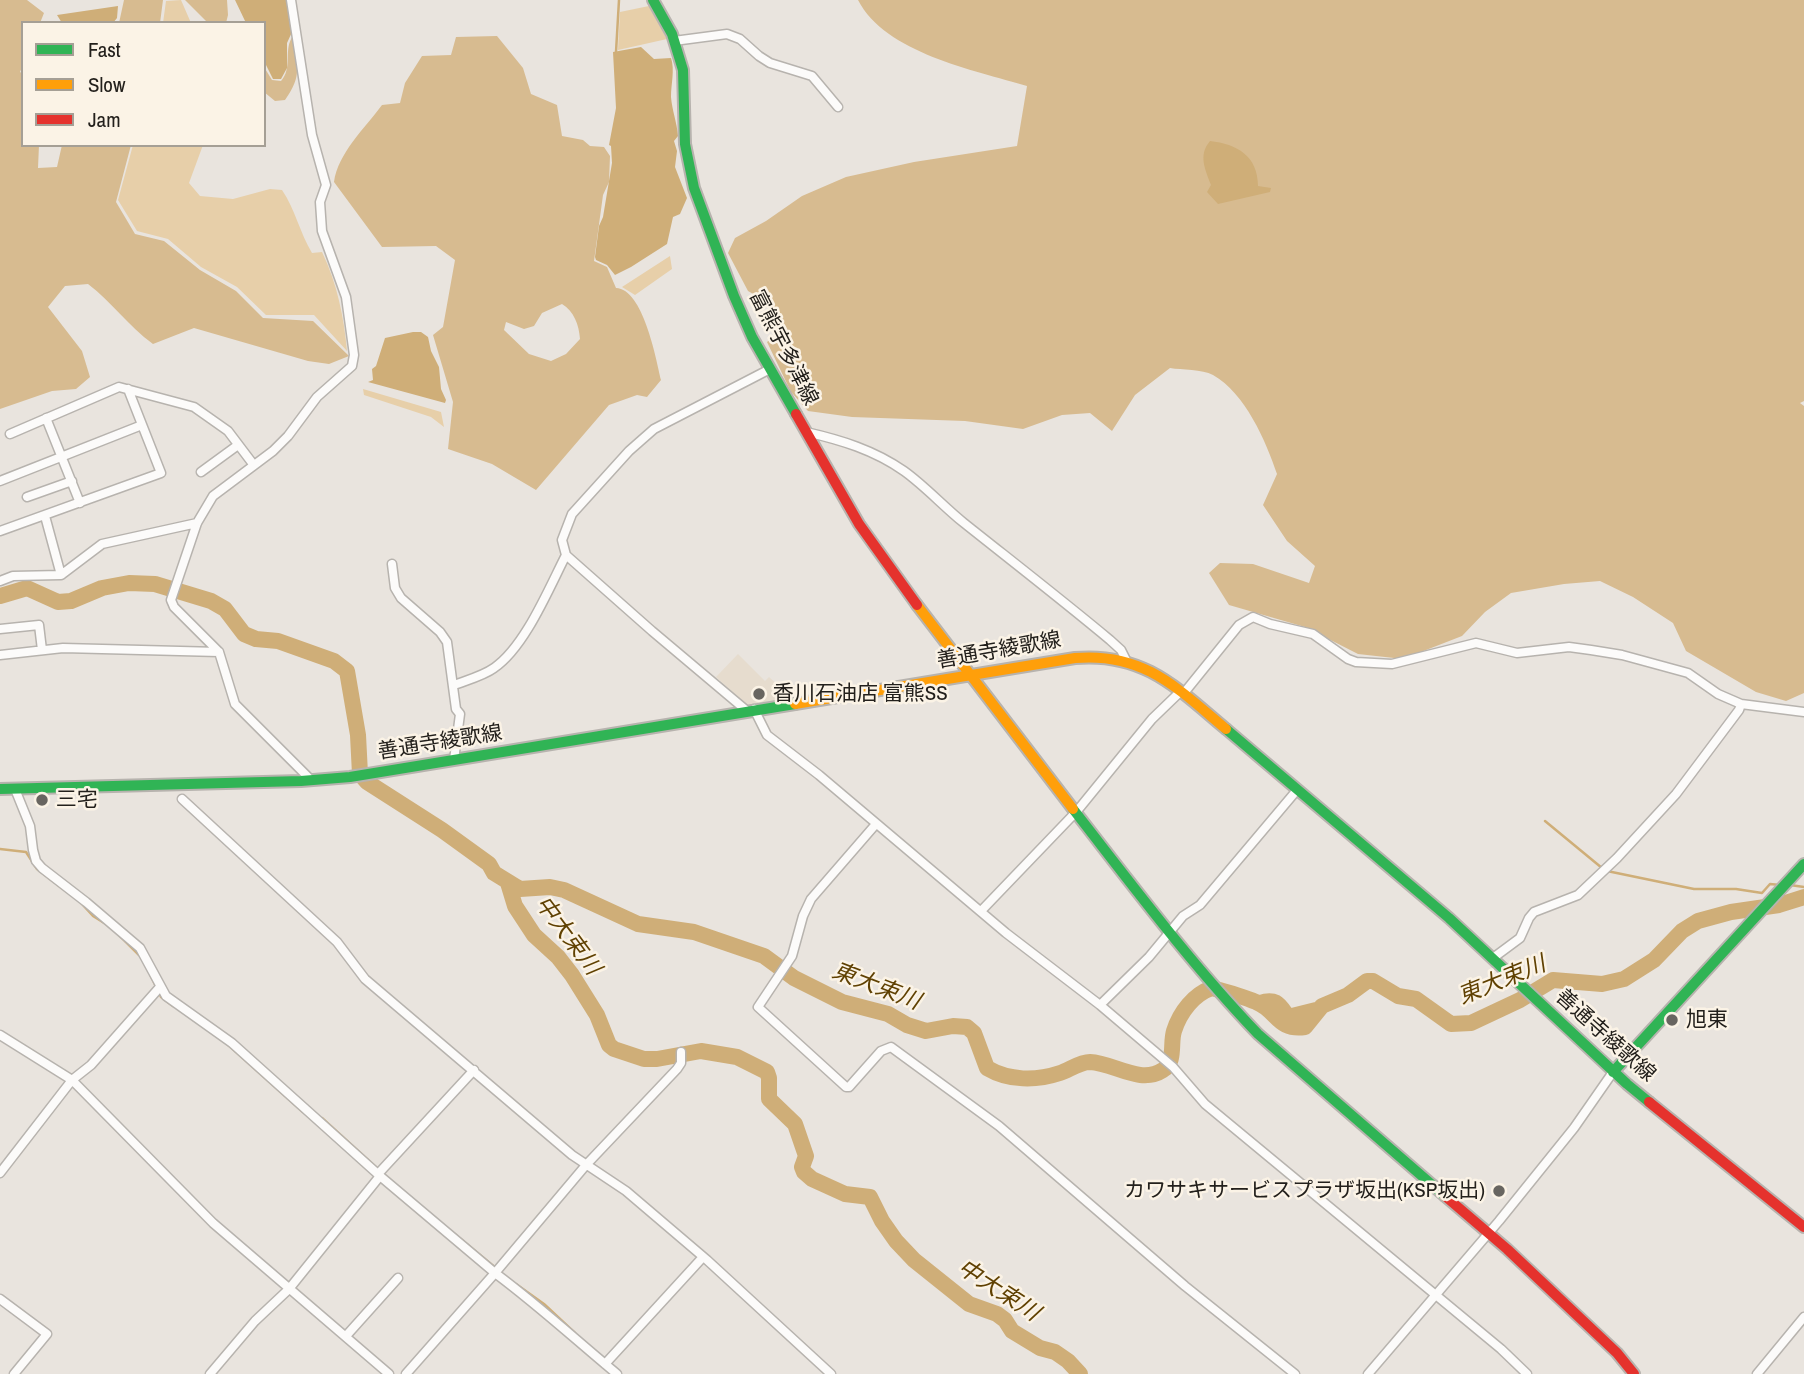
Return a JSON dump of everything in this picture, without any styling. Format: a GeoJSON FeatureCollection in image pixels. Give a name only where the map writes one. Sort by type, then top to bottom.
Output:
{"type":"FeatureCollection","features":[{"type":"Feature","properties":{"kind":"main road","name":"富熊宇多津線"},"geometry":{"type":"LineString","coordinates":[[653,0],[674,41],[685,86],[685,144],[694,188],[734,296],[752,337],[859,523],[970,676],[1168,931],[1231,1006],[1277,1051],[1507,1249],[1608,1345],[1634,1374]]}},
{"type":"Feature","properties":{"kind":"main road","name":"善通寺綾歌線"},"geometry":{"type":"LineString","coordinates":[[0,789],[311,780],[351,776],[1098,655],[1126,660],[1151,669],[1182,692],[1493,958],[1614,1072],[1804,1227]]}},
{"type":"Feature","properties":{"kind":"main road"},"geometry":{"type":"LineString","coordinates":[[1614,1072],[1804,864]]}},
{"type":"Feature","properties":{"kind":"street"},"geometry":{"type":"LineString","coordinates":[[291,0],[312,135],[326,185],[320,202],[322,232],[346,297],[354,355],[352,366],[317,397],[288,436],[273,451],[213,496],[197,523],[171,600],[174,607],[219,652],[235,704],[311,780]]}},
{"type":"Feature","properties":{"kind":"street"},"geometry":{"type":"LineString","coordinates":[[674,41],[727,33],[740,39],[770,63],[812,76],[838,107]]}},
{"type":"Feature","properties":{"kind":"street"},"geometry":{"type":"LineString","coordinates":[[770,369],[660,425],[629,451],[572,514],[562,540],[566,555],[652,631],[751,710],[767,735],[1100,1005],[1173,1067],[1205,1104],[1315,1193],[1501,1349],[1527,1374]]}},
{"type":"Feature","properties":{"kind":"street"},"geometry":{"type":"LineString","coordinates":[[10,434],[119,387],[194,407],[228,431],[253,464]]}},
{"type":"Feature","properties":{"kind":"street"},"geometry":{"type":"LineString","coordinates":[[0,531],[162,473],[128,389]]}},
{"type":"Feature","properties":{"kind":"street"},"geometry":{"type":"LineString","coordinates":[[46,418],[80,503]]}},
{"type":"Feature","properties":{"kind":"street"},"geometry":{"type":"LineString","coordinates":[[0,481],[142,425]]}},
{"type":"Feature","properties":{"kind":"street"},"geometry":{"type":"LineString","coordinates":[[806,432],[840,439],[878,455],[906,472],[965,524],[1110,640],[1121,650],[1126,660]]}},
{"type":"Feature","properties":{"kind":"street"},"geometry":{"type":"LineString","coordinates":[[201,472],[238,445]]}},
{"type":"Feature","properties":{"kind":"street"},"geometry":{"type":"LineString","coordinates":[[27,497],[72,481]]}},
{"type":"Feature","properties":{"kind":"street"},"geometry":{"type":"LineString","coordinates":[[45,516],[61,575]]}},
{"type":"Feature","properties":{"kind":"street"},"geometry":{"type":"LineString","coordinates":[[0,581],[13,576],[61,575],[102,544],[197,523]]}},
{"type":"Feature","properties":{"kind":"street"},"geometry":{"type":"LineString","coordinates":[[454,685],[491,671],[505,660],[539,607],[566,555]]}},
{"type":"Feature","properties":{"kind":"street"},"geometry":{"type":"LineString","coordinates":[[392,564],[395,588],[401,598],[440,632],[447,642],[456,709],[460,714],[454,760]]}},
{"type":"Feature","properties":{"kind":"street"},"geometry":{"type":"LineString","coordinates":[[981,911],[1077,811],[1143,729],[1182,692],[1239,625],[1254,617],[1270,624],[1313,634],[1348,659],[1368,664],[1392,664],[1476,643],[1517,653],[1569,647],[1622,655],[1688,673],[1718,694],[1741,704],[1804,712]]}},
{"type":"Feature","properties":{"kind":"street"},"geometry":{"type":"LineString","coordinates":[[0,629],[39,625],[42,650]]}},
{"type":"Feature","properties":{"kind":"street"},"geometry":{"type":"LineString","coordinates":[[0,655],[62,648],[219,652]]}},
{"type":"Feature","properties":{"kind":"street"},"geometry":{"type":"LineString","coordinates":[[1493,958],[1520,938],[1534,912],[1577,895],[1604,869],[1676,794],[1740,710],[1741,704]]}},
{"type":"Feature","properties":{"kind":"street"},"geometry":{"type":"LineString","coordinates":[[15,789],[30,826],[36,861],[140,948],[158,989],[232,1044],[379,1173],[617,1374]]}},
{"type":"Feature","properties":{"kind":"street"},"geometry":{"type":"LineString","coordinates":[[1100,1005],[1149,957],[1183,916],[1200,905],[1297,790]]}},
{"type":"Feature","properties":{"kind":"street"},"geometry":{"type":"LineString","coordinates":[[182,799],[337,943],[365,979],[586,1165],[626,1191],[704,1257],[831,1374]]}},
{"type":"Feature","properties":{"kind":"street"},"geometry":{"type":"LineString","coordinates":[[876,824],[811,899],[803,916],[792,956],[758,1007],[846,1087],[849,1087],[881,1051],[891,1047],[999,1126],[1185,1286],[1295,1374]]}},
{"type":"Feature","properties":{"kind":"street"},"geometry":{"type":"LineString","coordinates":[[0,1173],[72,1080],[91,1065],[158,989]]}},
{"type":"Feature","properties":{"kind":"street"},"geometry":{"type":"LineString","coordinates":[[0,1035],[72,1080],[213,1223],[389,1374]]}},
{"type":"Feature","properties":{"kind":"street"},"geometry":{"type":"LineString","coordinates":[[406,1374],[586,1165],[677,1069],[682,1054]]}},
{"type":"Feature","properties":{"kind":"street"},"geometry":{"type":"LineString","coordinates":[[210,1374],[255,1321],[289,1289],[379,1173],[474,1070]]}},
{"type":"Feature","properties":{"kind":"street"},"geometry":{"type":"LineString","coordinates":[[1368,1374],[1489,1234],[1574,1128],[1614,1072]]}},
{"type":"Feature","properties":{"kind":"street"},"geometry":{"type":"LineString","coordinates":[[607,1363],[704,1257]]}},
{"type":"Feature","properties":{"kind":"street"},"geometry":{"type":"LineString","coordinates":[[345,1336],[381,1304],[398,1278]]}},
{"type":"Feature","properties":{"kind":"street"},"geometry":{"type":"LineString","coordinates":[[0,1299],[47,1334],[14,1374]]}},
{"type":"Feature","properties":{"kind":"street"},"geometry":{"type":"LineString","coordinates":[[1757,1374],[1804,1318]]}},
{"type":"Feature","properties":{"kind":"shaded area"},"geometry":{"type":"Polygon","coordinates":[[[0,0],[27,0],[44,13],[41,21],[21,21],[21,147],[39,147],[38,168],[57,167],[62,147],[130,147],[116,202],[135,234],[164,241],[200,270],[236,291],[263,318],[313,321],[349,356],[329,364],[308,361],[194,328],[153,344],[88,284],[65,286],[48,307],[82,351],[90,377],[76,389],[52,391],[0,409],[0,0]]]}},
{"type":"Feature","properties":{"kind":"shaded area"},"geometry":{"type":"Polygon","coordinates":[[[124,0],[163,0],[160,21],[119,21],[124,0]]]}},
{"type":"Feature","properties":{"kind":"shaded area"},"geometry":{"type":"Polygon","coordinates":[[[181,0],[190,21],[163,21],[166,1],[181,0]]]}},
{"type":"Feature","properties":{"kind":"shaded area"},"geometry":{"type":"Polygon","coordinates":[[[185,0],[227,0],[226,21],[206,21],[185,0]]]}},
{"type":"Feature","properties":{"kind":"shaded area"},"geometry":{"type":"Polygon","coordinates":[[[235,0],[288,0],[292,32],[287,43],[287,68],[281,79],[273,79],[266,65],[266,21],[245,21],[235,0]]]}},
{"type":"Feature","properties":{"kind":"shaded area"},"geometry":{"type":"Polygon","coordinates":[[[858,0],[1804,0],[1804,401],[1800,403],[1804,406],[1804,693],[1786,701],[1756,692],[1686,651],[1673,623],[1633,597],[1600,581],[1511,593],[1485,612],[1462,636],[1403,659],[1358,654],[1305,627],[1229,605],[1209,573],[1220,563],[1253,564],[1309,583],[1315,566],[1287,541],[1263,505],[1277,474],[1253,419],[1235,393],[1208,373],[1170,368],[1135,395],[1112,431],[1090,413],[1062,415],[1023,429],[965,421],[852,417],[808,411],[791,392],[767,342],[784,329],[774,306],[748,291],[728,253],[735,238],[802,196],[846,177],[914,162],[1017,146],[1027,86],[957,66],[909,46],[888,34],[871,18],[858,0]]]}},
{"type":"Feature","properties":{"kind":"shaded area"},"geometry":{"type":"Polygon","coordinates":[[[118,6],[115,21],[61,21],[57,15],[118,6]]]}},
{"type":"Feature","properties":{"kind":"shaded area"},"geometry":{"type":"Polygon","coordinates":[[[649,6],[667,39],[618,50],[620,12],[649,6]]]}},
{"type":"Feature","properties":{"kind":"shaded area"},"geometry":{"type":"Polygon","coordinates":[[[293,36],[297,62],[294,84],[285,100],[275,101],[266,94],[266,70],[272,80],[281,81],[287,70],[293,36]]]}},
{"type":"Feature","properties":{"kind":"shaded area"},"geometry":{"type":"Polygon","coordinates":[[[497,36],[523,68],[531,94],[557,105],[562,136],[583,140],[590,146],[604,147],[610,156],[609,182],[603,195],[594,261],[607,267],[616,288],[625,291],[641,312],[652,341],[661,380],[647,397],[637,395],[609,405],[536,490],[492,464],[448,449],[453,402],[433,335],[443,327],[455,260],[436,246],[382,247],[334,182],[346,151],[382,105],[400,103],[405,83],[422,56],[451,55],[456,37],[497,36]],[[562,304],[542,313],[534,326],[524,329],[506,322],[504,330],[529,354],[551,361],[566,354],[580,339],[575,319],[570,310],[562,304]]]}},
{"type":"Feature","properties":{"kind":"shaded area"},"geometry":{"type":"Polygon","coordinates":[[[641,47],[654,59],[671,58],[671,97],[678,136],[674,141],[677,151],[675,167],[687,198],[680,214],[673,217],[667,244],[615,275],[595,257],[612,163],[609,145],[616,108],[613,52],[641,47]]]}},
{"type":"Feature","properties":{"kind":"shaded area"},"geometry":{"type":"Polygon","coordinates":[[[1210,141],[1229,145],[1244,153],[1254,167],[1258,186],[1271,188],[1270,192],[1218,204],[1207,192],[1211,185],[1203,157],[1210,141]]]}},
{"type":"Feature","properties":{"kind":"shaded area"},"geometry":{"type":"Polygon","coordinates":[[[132,147],[202,147],[189,183],[200,196],[233,199],[270,189],[282,190],[312,253],[322,252],[332,276],[339,300],[347,351],[314,315],[266,315],[237,287],[201,267],[168,239],[137,231],[118,200],[132,147]]]}},
{"type":"Feature","properties":{"kind":"shaded area"},"geometry":{"type":"Polygon","coordinates":[[[670,256],[672,269],[635,295],[622,287],[670,256]]]}},
{"type":"Feature","properties":{"kind":"shaded area"},"geometry":{"type":"Polygon","coordinates":[[[421,332],[428,337],[439,367],[445,403],[368,382],[373,380],[372,369],[376,366],[385,338],[421,332]]]}},
{"type":"Feature","properties":{"kind":"shaded area"},"geometry":{"type":"Polygon","coordinates":[[[363,389],[441,412],[444,427],[431,417],[364,395],[363,389]]]}},
{"type":"Feature","properties":{"kind":"shaded area"},"geometry":{"type":"Polygon","coordinates":[[[738,654],[765,681],[769,677],[792,698],[747,705],[716,677],[738,654]]]}},
{"type":"Feature","properties":{"kind":"waterway"},"geometry":{"type":"LineString","coordinates":[[616,52],[619,0]]}},
{"type":"Feature","properties":{"kind":"waterway","name":"東大束川"},"geometry":{"type":"LineString","coordinates":[[0,596],[27,588],[58,602],[71,601],[102,588],[129,583],[155,584],[211,601],[225,609],[244,634],[256,639],[278,641],[334,661],[347,671],[358,735],[360,774],[367,782],[442,830],[489,864],[494,873],[520,889],[550,887],[564,890],[638,924],[694,932],[764,956],[794,978],[842,1002],[888,1014],[907,1025],[926,1031],[953,1026],[967,1027],[974,1033],[987,1068],[1013,1077],[1051,1076],[1090,1062],[1145,1075],[1163,1070],[1170,1062],[1174,1031],[1180,1017],[1194,999],[1212,988],[1256,1002],[1288,1026],[1305,1027],[1322,1006],[1348,995],[1367,981],[1373,981],[1398,996],[1416,999],[1451,1024],[1471,1023],[1520,1000],[1553,980],[1602,984],[1624,979],[1654,960],[1682,931],[1698,921],[1731,912],[1779,905],[1804,897]]}},
{"type":"Feature","properties":{"kind":"waterway"},"geometry":{"type":"LineString","coordinates":[[1545,821],[1602,868]]}},
{"type":"Feature","properties":{"kind":"waterway"},"geometry":{"type":"LineString","coordinates":[[0,849],[26,852],[37,869],[66,891]]}},
{"type":"Feature","properties":{"kind":"waterway"},"geometry":{"type":"LineString","coordinates":[[1607,871],[1694,889],[1736,889],[1762,893],[1770,884],[1780,885]]}},
{"type":"Feature","properties":{"kind":"waterway","name":"中大束川"},"geometry":{"type":"LineString","coordinates":[[508,883],[515,906],[534,935],[558,957],[572,975],[597,1015],[609,1045],[644,1059],[701,1051],[737,1057],[767,1072],[769,1099],[795,1124],[806,1156],[802,1167],[804,1172],[812,1179],[845,1194],[870,1197],[882,1221],[914,1260],[969,1304],[997,1314],[1012,1331],[1040,1348],[1055,1352],[1080,1374]]}},
{"type":"Feature","properties":{"kind":"waterway"},"geometry":{"type":"LineString","coordinates":[[1790,885],[1804,887]]}},
{"type":"Feature","properties":{"kind":"waterway"},"geometry":{"type":"LineString","coordinates":[[82,904],[93,916],[109,926]]}},
{"type":"Feature","properties":{"kind":"waterway"},"geometry":{"type":"LineString","coordinates":[[114,930],[139,955]]}},
{"type":"Feature","properties":{"kind":"waterway"},"geometry":{"type":"LineString","coordinates":[[151,976],[161,997],[173,1006]]}},
{"type":"Feature","properties":{"kind":"waterway"},"geometry":{"type":"LineString","coordinates":[[1260,1003],[1274,1002],[1288,1017],[1316,1010]]}},
{"type":"Feature","properties":{"kind":"waterway"},"geometry":{"type":"LineString","coordinates":[[225,1042],[303,1112]]}},
{"type":"Feature","properties":{"kind":"waterway"},"geometry":{"type":"LineString","coordinates":[[322,1118],[379,1170]]}},
{"type":"Feature","properties":{"kind":"waterway"},"geometry":{"type":"LineString","coordinates":[[451,1231],[497,1269]]}},
{"type":"Feature","properties":{"kind":"waterway"},"geometry":{"type":"LineString","coordinates":[[516,1284],[544,1304],[575,1333]]}},
{"type":"Feature","properties":{"kind":"traffic: fast"},"geometry":{"type":"LineString","coordinates":[[653,0],[672,34],[683,70],[685,144],[694,188],[752,337],[796,414]]}},
{"type":"Feature","properties":{"kind":"traffic: fast"},"geometry":{"type":"LineString","coordinates":[[0,789],[301,781],[350,777],[795,704]]}},
{"type":"Feature","properties":{"kind":"traffic: fast"},"geometry":{"type":"LineString","coordinates":[[1226,729],[1449,918],[1649,1102]]}},
{"type":"Feature","properties":{"kind":"traffic: fast"},"geometry":{"type":"LineString","coordinates":[[1073,809],[1186,952],[1258,1034],[1445,1196]]}},
{"type":"Feature","properties":{"kind":"traffic: fast"},"geometry":{"type":"LineString","coordinates":[[1613,1072],[1804,864]]}},
{"type":"Feature","properties":{"kind":"traffic: slow"},"geometry":{"type":"LineString","coordinates":[[917,605],[1073,809]]}},
{"type":"Feature","properties":{"kind":"traffic: slow"},"geometry":{"type":"LineString","coordinates":[[795,704],[1075,658],[1099,658],[1121,661],[1158,676],[1226,729]]}},
{"type":"Feature","properties":{"kind":"traffic: jam"},"geometry":{"type":"LineString","coordinates":[[796,414],[859,524],[917,605]]}},
{"type":"Feature","properties":{"kind":"traffic: jam"},"geometry":{"type":"LineString","coordinates":[[1649,1102],[1804,1227]]}},
{"type":"Feature","properties":{"kind":"traffic: jam"},"geometry":{"type":"LineString","coordinates":[[1445,1196],[1507,1249],[1617,1353],[1634,1374]]}},
{"type":"Feature","properties":{"kind":"place","name":"香川石油店 富熊SS"},"geometry":{"type":"Point","coordinates":[759,694]}},
{"type":"Feature","properties":{"kind":"place","name":"三宅"},"geometry":{"type":"Point","coordinates":[42,800]}},
{"type":"Feature","properties":{"kind":"place","name":"旭東"},"geometry":{"type":"Point","coordinates":[1672,1020]}},
{"type":"Feature","properties":{"kind":"place","name":"カワサキサービスプラザ坂出(KSP坂出)"},"geometry":{"type":"Point","coordinates":[1499,1191]}}]}
